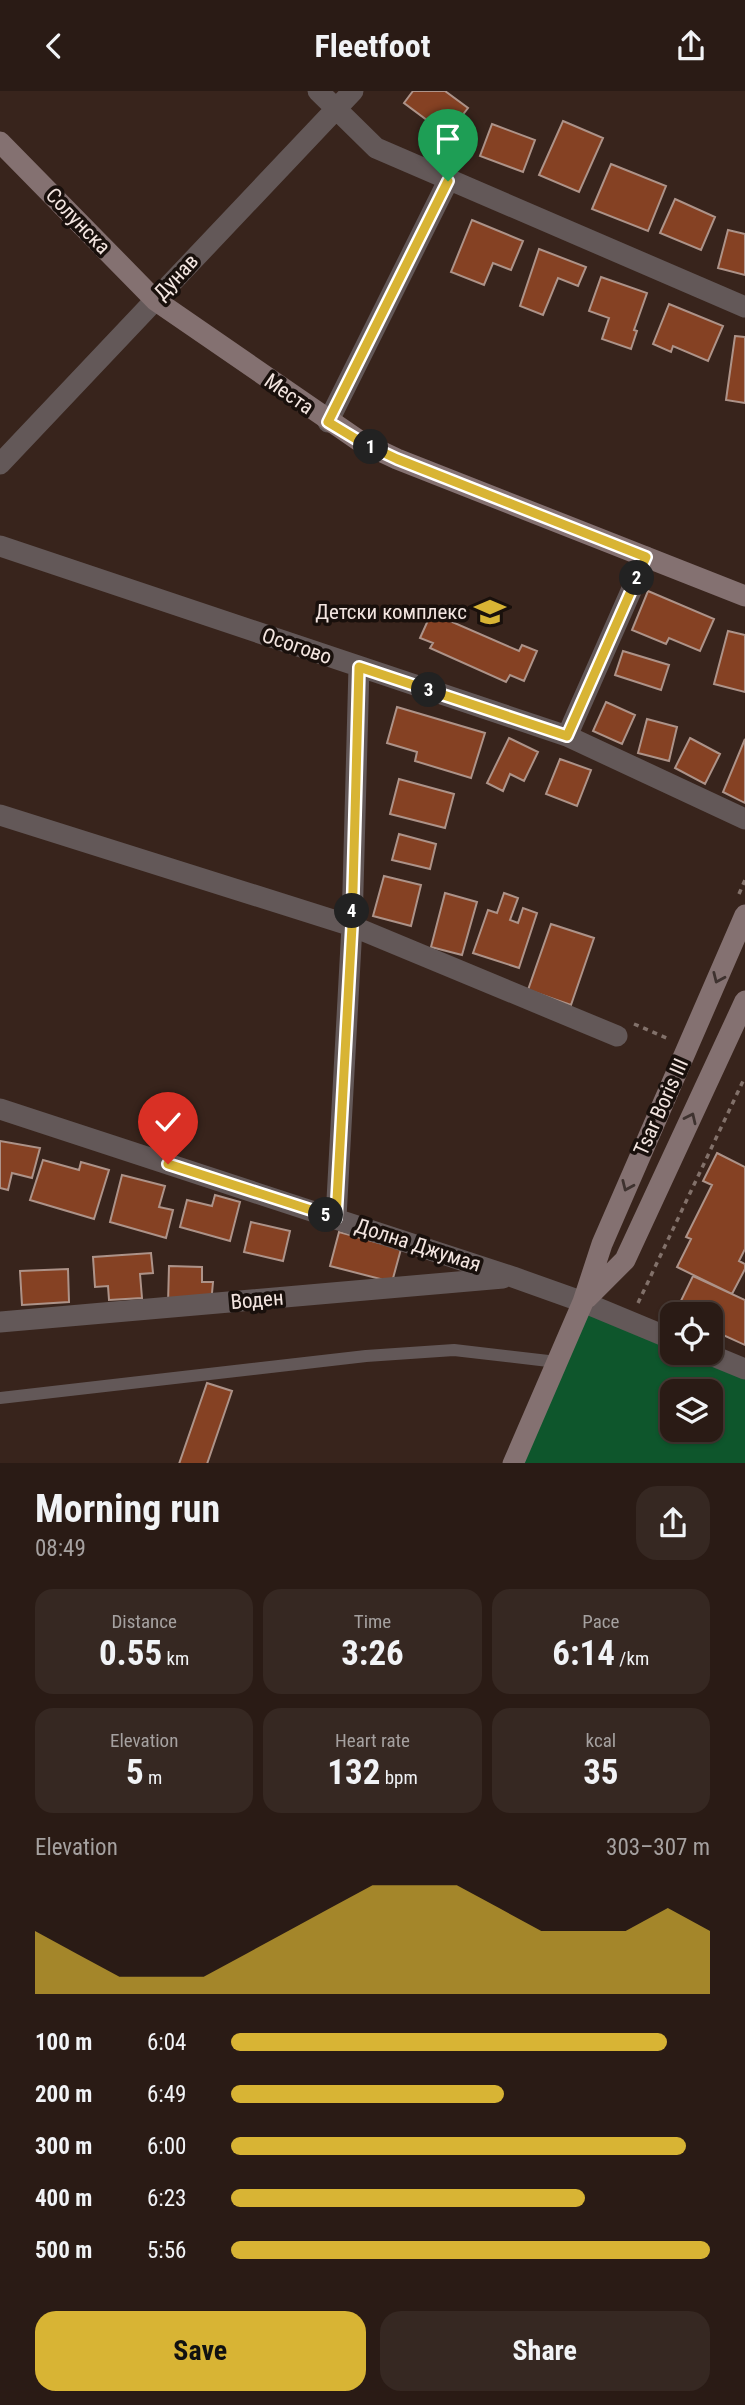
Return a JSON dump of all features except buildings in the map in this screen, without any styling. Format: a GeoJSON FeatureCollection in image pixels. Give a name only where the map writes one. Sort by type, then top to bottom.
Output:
{"type":"FeatureCollection","features":[{"type":"Feature","properties":{"kind":"main road","name":"Солунска"},"geometry":{"type":"LineString","coordinates":[[0,142],[155,300]]}},
{"type":"Feature","properties":{"kind":"main road","name":"Места"},"geometry":{"type":"LineString","coordinates":[[155,300],[328,422],[361,442],[397,459],[745,596]]}},
{"type":"Feature","properties":{"kind":"main road","name":"Tsar Boris III"},"geometry":{"type":"LineString","coordinates":[[513,1463],[583,1302],[602,1244],[745,915]]}},
{"type":"Feature","properties":{"kind":"main road","name":"Tsar Boris III"},"geometry":{"type":"LineString","coordinates":[[583,1302],[625,1260],[745,1001]]}},
{"type":"Feature","properties":{"kind":"street"},"geometry":{"type":"LineString","coordinates":[[318,91],[376,148],[745,307]]}},
{"type":"Feature","properties":{"kind":"street","name":"Дунав"},"geometry":{"type":"LineString","coordinates":[[0,464],[353,91]]}},
{"type":"Feature","properties":{"kind":"street"},"geometry":{"type":"LineString","coordinates":[[328,422],[448,181]]}},
{"type":"Feature","properties":{"kind":"street","name":"Осогово"},"geometry":{"type":"LineString","coordinates":[[0,545],[567,736],[745,819]]}},
{"type":"Feature","properties":{"kind":"street"},"geometry":{"type":"LineString","coordinates":[[567,736],[646,557]]}},
{"type":"Feature","properties":{"kind":"street"},"geometry":{"type":"LineString","coordinates":[[336,1218],[352,926],[359,667]]}},
{"type":"Feature","properties":{"kind":"street"},"geometry":{"type":"LineString","coordinates":[[0,814],[352,926],[617,1036]]}},
{"type":"Feature","properties":{"kind":"street","name":"Долна Джумая"},"geometry":{"type":"LineString","coordinates":[[0,1109],[513,1277],[660,1334]]}},
{"type":"Feature","properties":{"kind":"street","name":"Воден"},"geometry":{"type":"LineString","coordinates":[[0,1322],[513,1277]]}},
{"type":"Feature","properties":{"kind":"street"},"geometry":{"type":"LineString","coordinates":[[723,1360],[745,1369]]}},
{"type":"Feature","properties":{"kind":"lane"},"geometry":{"type":"LineString","coordinates":[[0,1398],[366,1356],[442,1351],[557,1362]]}},
{"type":"Feature","properties":{"kind":"path"},"geometry":{"type":"LineString","coordinates":[[617,1036],[625,1020],[674,1041]]}},
{"type":"Feature","properties":{"kind":"path"},"geometry":{"type":"LineString","coordinates":[[630,1321],[745,1077]]}},
{"type":"Feature","properties":{"kind":"green space"},"geometry":{"type":"Polygon","coordinates":[[[583,1302],[660,1334],[660,1365],[723,1365],[723,1360],[745,1369],[745,1463],[513,1463],[583,1302]]]}},
{"type":"Feature","properties":{"kind":"place","name":"Детски комплекс"},"geometry":{"type":"Point","coordinates":[490,612]}},
{"type":"Feature","properties":{"kind":"route"},"geometry":{"type":"LineString","coordinates":[[168,1164],[336,1218],[352,926],[359,667],[567,736],[646,557],[397,459],[328,422],[448,181]]}}]}
